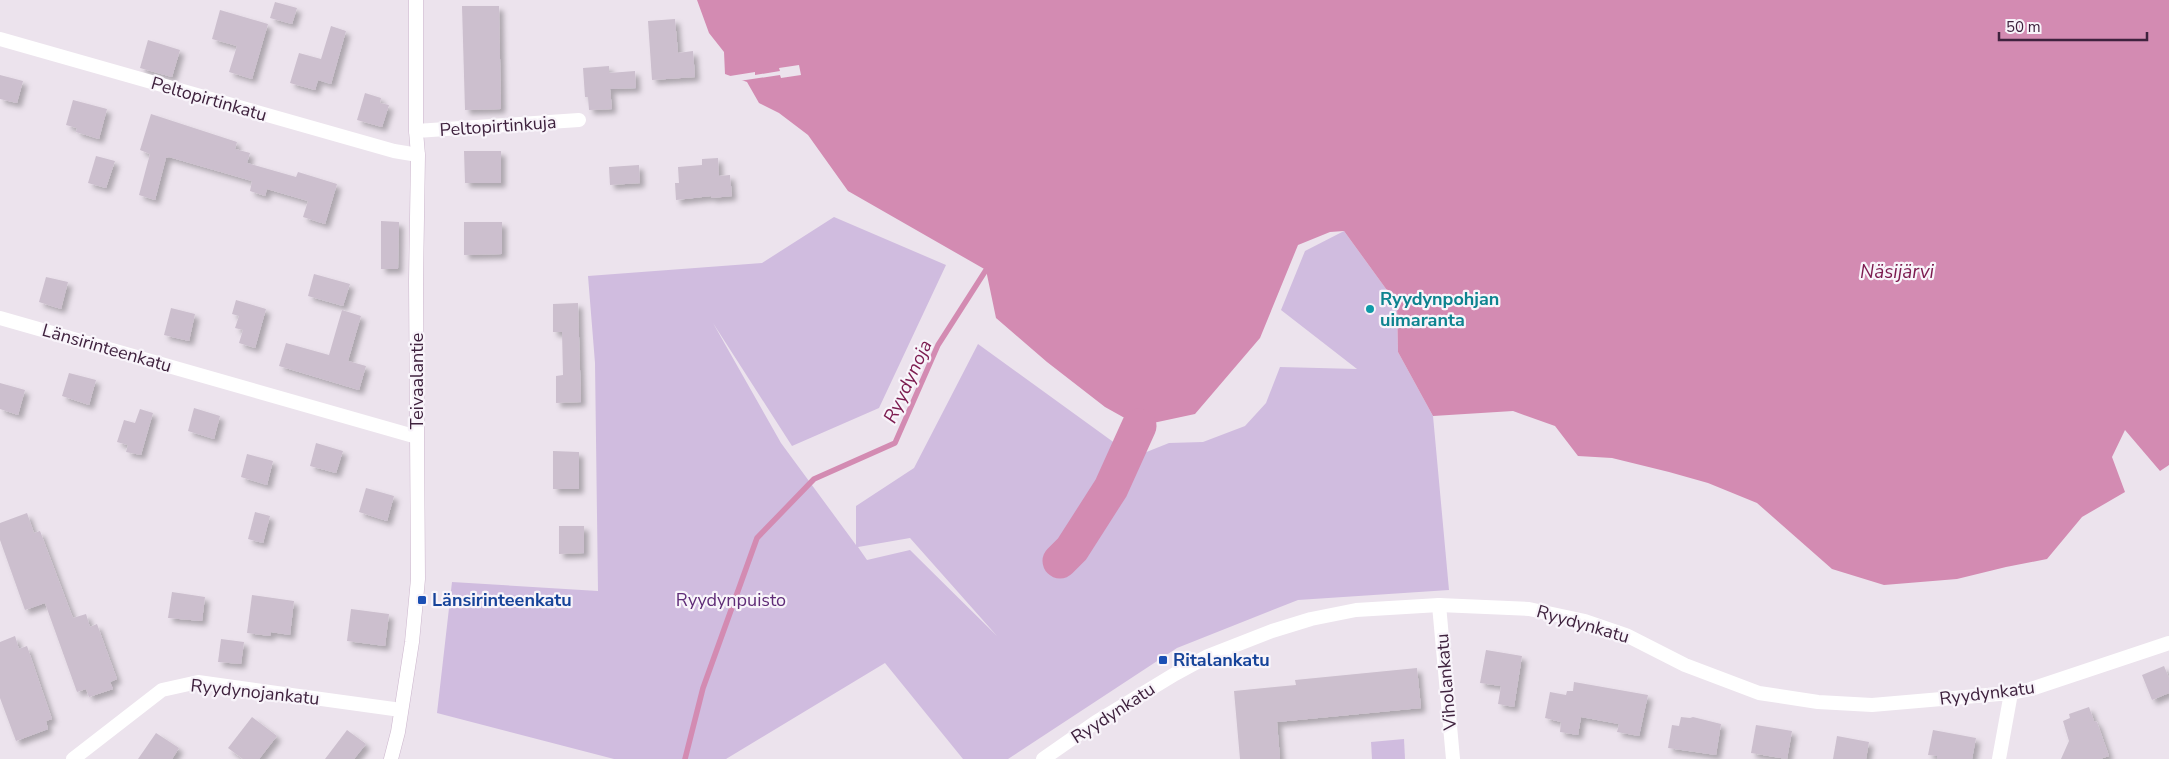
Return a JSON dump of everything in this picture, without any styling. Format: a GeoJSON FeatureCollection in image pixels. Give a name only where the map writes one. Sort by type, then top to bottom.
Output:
{"type":"FeatureCollection","features":[{"type":"Feature","properties":{"kind":"street","name":"Teivaalantie"},"geometry":{"type":"LineString","coordinates":[[391,759],[412,642],[418,579],[416,436],[418,155],[416,131],[416,0]]}},
{"type":"Feature","properties":{"kind":"street","name":"Peltopirtinkatu"},"geometry":{"type":"LineString","coordinates":[[0,39],[385,149],[418,155]]}},
{"type":"Feature","properties":{"kind":"street","name":"Peltopirtinkuja"},"geometry":{"type":"LineString","coordinates":[[416,131],[579,120]]}},
{"type":"Feature","properties":{"kind":"street","name":"Länsirinteenkatu"},"geometry":{"type":"LineString","coordinates":[[0,318],[416,436]]}},
{"type":"Feature","properties":{"kind":"street","name":"Ryydynkatu"},"geometry":{"type":"LineString","coordinates":[[1043,759],[1096,722],[1174,674],[1208,656],[1272,631],[1312,618],[1356,610],[1439,605],[1529,609],[1585,621],[1626,635],[1685,665],[1759,692],[1810,701],[1872,705],[2031,690],[2169,643]]}},
{"type":"Feature","properties":{"kind":"street","name":"Viholankatu"},"geometry":{"type":"LineString","coordinates":[[1439,605],[1453,759]]}},
{"type":"Feature","properties":{"kind":"street","name":"Ryydynojankatu"},"geometry":{"type":"LineString","coordinates":[[73,759],[162,690],[180,684],[198,682],[401,710]]}},
{"type":"Feature","properties":{"kind":"street"},"geometry":{"type":"LineString","coordinates":[[1998,759],[2011,693]]}},
{"type":"Feature","properties":{"kind":"green space","name":"Ryydynpuisto"},"geometry":{"type":"Polygon","coordinates":[[[834,217],[946,265],[879,408],[792,446],[713,323],[781,443],[856,545],[856,506],[914,468],[978,344],[1134,457],[1169,443],[1203,442],[1245,426],[1266,403],[1280,367],[1357,369],[1281,310],[1305,251],[1344,231],[1397,304],[1398,352],[1433,416],[1449,590],[1298,600],[1177,648],[1008,759],[963,759],[885,663],[726,759],[614,759],[437,713],[452,582],[598,591],[595,363],[588,276],[762,263],[834,217]],[[910,538],[858,547],[867,560],[910,550],[997,636],[910,538]]]}},
{"type":"Feature","properties":{"kind":"green space"},"geometry":{"type":"Polygon","coordinates":[[[1404,739],[1405,759],[1372,759],[1371,742],[1404,739]]]}},
{"type":"Feature","properties":{"kind":"water","name":"Näsijärvi"},"geometry":{"type":"Polygon","coordinates":[[[697,0],[2169,0],[2169,465],[2160,471],[2125,430],[2112,457],[2125,492],[2082,517],[2047,559],[1957,579],[1884,585],[1832,569],[1757,503],[1708,483],[1612,458],[1578,456],[1555,426],[1513,411],[1433,416],[1398,352],[1397,304],[1344,231],[1330,232],[1298,245],[1260,338],[1195,414],[1139,426],[1105,407],[1047,362],[996,318],[986,270],[848,191],[808,135],[779,113],[759,103],[747,82],[725,74],[724,52],[709,33],[697,0]]]}},
{"type":"Feature","properties":{"kind":"pier"},"geometry":{"type":"Polygon","coordinates":[[[799,65],[801,75],[781,78],[780,75],[739,81],[730,78],[730,76],[755,72],[755,75],[780,71],[779,68],[799,65]]]}},
{"type":"Feature","properties":{"kind":"building"},"geometry":{"type":"Polygon","coordinates":[[[275,2],[297,8],[292,24],[270,18],[275,2]]]}},
{"type":"Feature","properties":{"kind":"building"},"geometry":{"type":"Polygon","coordinates":[[[462,6],[499,6],[501,109],[465,110],[462,6]]]}},
{"type":"Feature","properties":{"kind":"building"},"geometry":{"type":"Polygon","coordinates":[[[220,10],[268,24],[252,79],[229,72],[237,46],[212,39],[220,10]]]}},
{"type":"Feature","properties":{"kind":"building"},"geometry":{"type":"Polygon","coordinates":[[[675,19],[678,53],[693,51],[695,77],[652,80],[648,21],[675,19]]]}},
{"type":"Feature","properties":{"kind":"building"},"geometry":{"type":"Polygon","coordinates":[[[331,26],[346,31],[331,84],[318,80],[315,90],[290,83],[299,53],[321,59],[331,26]]]}},
{"type":"Feature","properties":{"kind":"building"},"geometry":{"type":"Polygon","coordinates":[[[148,40],[180,50],[172,77],[140,68],[148,40]]]}},
{"type":"Feature","properties":{"kind":"building"},"geometry":{"type":"Polygon","coordinates":[[[609,66],[609,73],[635,71],[636,88],[610,89],[612,109],[589,110],[588,97],[585,97],[583,68],[609,66]]]}},
{"type":"Feature","properties":{"kind":"building"},"geometry":{"type":"Polygon","coordinates":[[[0,75],[23,81],[17,103],[0,99],[0,75]]]}},
{"type":"Feature","properties":{"kind":"building"},"geometry":{"type":"Polygon","coordinates":[[[365,93],[381,98],[380,103],[389,105],[382,127],[357,120],[365,93]]]}},
{"type":"Feature","properties":{"kind":"building"},"geometry":{"type":"Polygon","coordinates":[[[73,100],[107,109],[99,139],[76,132],[77,128],[66,125],[73,100]]]}},
{"type":"Feature","properties":{"kind":"building"},"geometry":{"type":"Polygon","coordinates":[[[151,114],[237,142],[235,149],[250,153],[247,163],[296,177],[298,172],[337,184],[325,224],[303,217],[308,201],[267,189],[265,196],[250,191],[252,181],[169,157],[166,158],[155,200],[139,195],[150,154],[140,150],[151,114]]]}},
{"type":"Feature","properties":{"kind":"building"},"geometry":{"type":"Polygon","coordinates":[[[464,151],[501,151],[501,183],[465,183],[464,151]]]}},
{"type":"Feature","properties":{"kind":"building"},"geometry":{"type":"Polygon","coordinates":[[[96,156],[115,161],[106,188],[88,183],[96,156]]]}},
{"type":"Feature","properties":{"kind":"building"},"geometry":{"type":"Polygon","coordinates":[[[718,158],[719,176],[730,175],[732,196],[676,200],[675,183],[679,183],[678,167],[702,165],[702,159],[718,158]]]}},
{"type":"Feature","properties":{"kind":"building"},"geometry":{"type":"Polygon","coordinates":[[[639,165],[640,183],[610,185],[609,167],[639,165]]]}},
{"type":"Feature","properties":{"kind":"building"},"geometry":{"type":"Polygon","coordinates":[[[381,221],[399,222],[398,269],[381,269],[381,221]]]}},
{"type":"Feature","properties":{"kind":"building"},"geometry":{"type":"Polygon","coordinates":[[[464,222],[502,222],[502,254],[464,255],[464,222]]]}},
{"type":"Feature","properties":{"kind":"building"},"geometry":{"type":"Polygon","coordinates":[[[314,274],[350,284],[343,306],[308,296],[314,274]]]}},
{"type":"Feature","properties":{"kind":"building"},"geometry":{"type":"Polygon","coordinates":[[[46,277],[68,282],[61,309],[39,302],[46,277]]]}},
{"type":"Feature","properties":{"kind":"building"},"geometry":{"type":"Polygon","coordinates":[[[236,300],[266,309],[255,348],[239,343],[243,330],[235,328],[239,316],[232,314],[236,300]]]}},
{"type":"Feature","properties":{"kind":"building"},"geometry":{"type":"Polygon","coordinates":[[[578,303],[581,402],[556,403],[556,376],[563,375],[562,332],[553,332],[553,304],[578,303]]]}},
{"type":"Feature","properties":{"kind":"building"},"geometry":{"type":"Polygon","coordinates":[[[171,308],[195,314],[189,341],[164,335],[171,308]]]}},
{"type":"Feature","properties":{"kind":"building"},"geometry":{"type":"Polygon","coordinates":[[[342,310],[361,316],[348,361],[366,366],[359,390],[279,366],[286,343],[329,355],[342,310]]]}},
{"type":"Feature","properties":{"kind":"building"},"geometry":{"type":"Polygon","coordinates":[[[69,373],[96,380],[89,405],[62,396],[69,373]]]}},
{"type":"Feature","properties":{"kind":"building"},"geometry":{"type":"Polygon","coordinates":[[[0,383],[25,390],[18,415],[0,409],[0,383]]]}},
{"type":"Feature","properties":{"kind":"building"},"geometry":{"type":"Polygon","coordinates":[[[194,408],[220,416],[214,439],[188,431],[194,408]]]}},
{"type":"Feature","properties":{"kind":"building"},"geometry":{"type":"Polygon","coordinates":[[[140,409],[153,413],[141,455],[126,452],[128,445],[117,442],[124,420],[135,423],[140,409]]]}},
{"type":"Feature","properties":{"kind":"building"},"geometry":{"type":"Polygon","coordinates":[[[316,443],[343,451],[336,473],[310,466],[316,443]]]}},
{"type":"Feature","properties":{"kind":"building"},"geometry":{"type":"Polygon","coordinates":[[[553,451],[579,452],[579,489],[553,489],[553,451]]]}},
{"type":"Feature","properties":{"kind":"building"},"geometry":{"type":"Polygon","coordinates":[[[247,454],[273,461],[267,485],[241,477],[247,454]]]}},
{"type":"Feature","properties":{"kind":"building"},"geometry":{"type":"Polygon","coordinates":[[[366,488],[394,496],[387,521],[359,512],[366,488]]]}},
{"type":"Feature","properties":{"kind":"building"},"geometry":{"type":"Polygon","coordinates":[[[255,512],[270,516],[263,543],[248,539],[255,512]]]}},
{"type":"Feature","properties":{"kind":"building"},"geometry":{"type":"Polygon","coordinates":[[[27,513],[34,533],[40,531],[73,618],[86,614],[90,627],[97,624],[117,679],[110,682],[113,689],[89,697],[86,689],[77,692],[45,603],[25,610],[0,540],[0,523],[27,513]]]}},
{"type":"Feature","properties":{"kind":"building"},"geometry":{"type":"Polygon","coordinates":[[[559,526],[584,526],[584,553],[559,554],[559,526]]]}},
{"type":"Feature","properties":{"kind":"building"},"geometry":{"type":"Polygon","coordinates":[[[172,592],[205,597],[202,621],[168,618],[172,592]]]}},
{"type":"Feature","properties":{"kind":"building"},"geometry":{"type":"Polygon","coordinates":[[[252,595],[294,601],[290,635],[271,632],[270,636],[247,633],[252,595]]]}},
{"type":"Feature","properties":{"kind":"building"},"geometry":{"type":"Polygon","coordinates":[[[351,609],[389,614],[385,646],[347,641],[351,609]]]}},
{"type":"Feature","properties":{"kind":"building"},"geometry":{"type":"Polygon","coordinates":[[[15,636],[19,649],[27,646],[52,719],[46,721],[48,729],[16,741],[0,698],[0,642],[15,636]]]}},
{"type":"Feature","properties":{"kind":"building"},"geometry":{"type":"Polygon","coordinates":[[[221,639],[244,642],[241,664],[218,662],[221,639]]]}},
{"type":"Feature","properties":{"kind":"building"},"geometry":{"type":"Polygon","coordinates":[[[1486,650],[1522,656],[1514,707],[1498,704],[1501,686],[1480,683],[1486,650]]]}},
{"type":"Feature","properties":{"kind":"building"},"geometry":{"type":"Polygon","coordinates":[[[2164,666],[2169,678],[2169,693],[2152,700],[2142,675],[2164,666]]]}},
{"type":"Feature","properties":{"kind":"building"},"geometry":{"type":"Polygon","coordinates":[[[1417,668],[1421,708],[1277,722],[1280,759],[1240,759],[1234,691],[1296,685],[1295,680],[1417,668]]]}},
{"type":"Feature","properties":{"kind":"building"},"geometry":{"type":"Polygon","coordinates":[[[1574,682],[1648,695],[1639,736],[1617,732],[1619,724],[1581,717],[1578,735],[1560,732],[1561,722],[1545,718],[1550,692],[1566,695],[1567,691],[1573,691],[1574,682]]]}},
{"type":"Feature","properties":{"kind":"building"},"geometry":{"type":"Polygon","coordinates":[[[2089,707],[2094,721],[2097,722],[2109,756],[2100,759],[2061,759],[2069,741],[2063,721],[2070,718],[2069,714],[2089,707]]]}},
{"type":"Feature","properties":{"kind":"building"},"geometry":{"type":"Polygon","coordinates":[[[252,717],[277,736],[259,759],[243,759],[228,748],[252,717]]]}},
{"type":"Feature","properties":{"kind":"building"},"geometry":{"type":"Polygon","coordinates":[[[1681,717],[1693,717],[1721,724],[1716,755],[1668,748],[1672,725],[1679,726],[1681,717]]]}},
{"type":"Feature","properties":{"kind":"building"},"geometry":{"type":"Polygon","coordinates":[[[1756,725],[1792,731],[1787,759],[1751,753],[1756,725]]]}},
{"type":"Feature","properties":{"kind":"building"},"geometry":{"type":"Polygon","coordinates":[[[347,730],[366,744],[354,759],[325,759],[347,730]]]}},
{"type":"Feature","properties":{"kind":"building"},"geometry":{"type":"Polygon","coordinates":[[[1933,730],[1976,738],[1972,759],[1937,759],[1937,756],[1928,755],[1933,730]]]}},
{"type":"Feature","properties":{"kind":"building"},"geometry":{"type":"Polygon","coordinates":[[[156,733],[179,748],[172,759],[138,759],[156,733]]]}},
{"type":"Feature","properties":{"kind":"building"},"geometry":{"type":"Polygon","coordinates":[[[1837,736],[1869,742],[1866,759],[1833,759],[1837,736]]]}},
{"type":"Feature","properties":{"kind":"waterway","name":"Ryydynoja"},"geometry":{"type":"LineString","coordinates":[[685,759],[703,688],[757,538],[814,479],[895,443],[938,345],[986,270]]}},
{"type":"Feature","properties":{"kind":"waterway"},"geometry":{"type":"LineString","coordinates":[[1060,561],[1072,549],[1111,488],[1139,426]]}},
{"type":"Feature","properties":{"kind":"place","name":"Ryydynpohjan uimaranta"},"geometry":{"type":"Point","coordinates":[1370,309]}},
{"type":"Feature","properties":{"kind":"place","name":"Länsirinteenkatu"},"geometry":{"type":"Point","coordinates":[422,600]}},
{"type":"Feature","properties":{"kind":"place","name":"Ritalankatu"},"geometry":{"type":"Point","coordinates":[1163,660]}}]}
